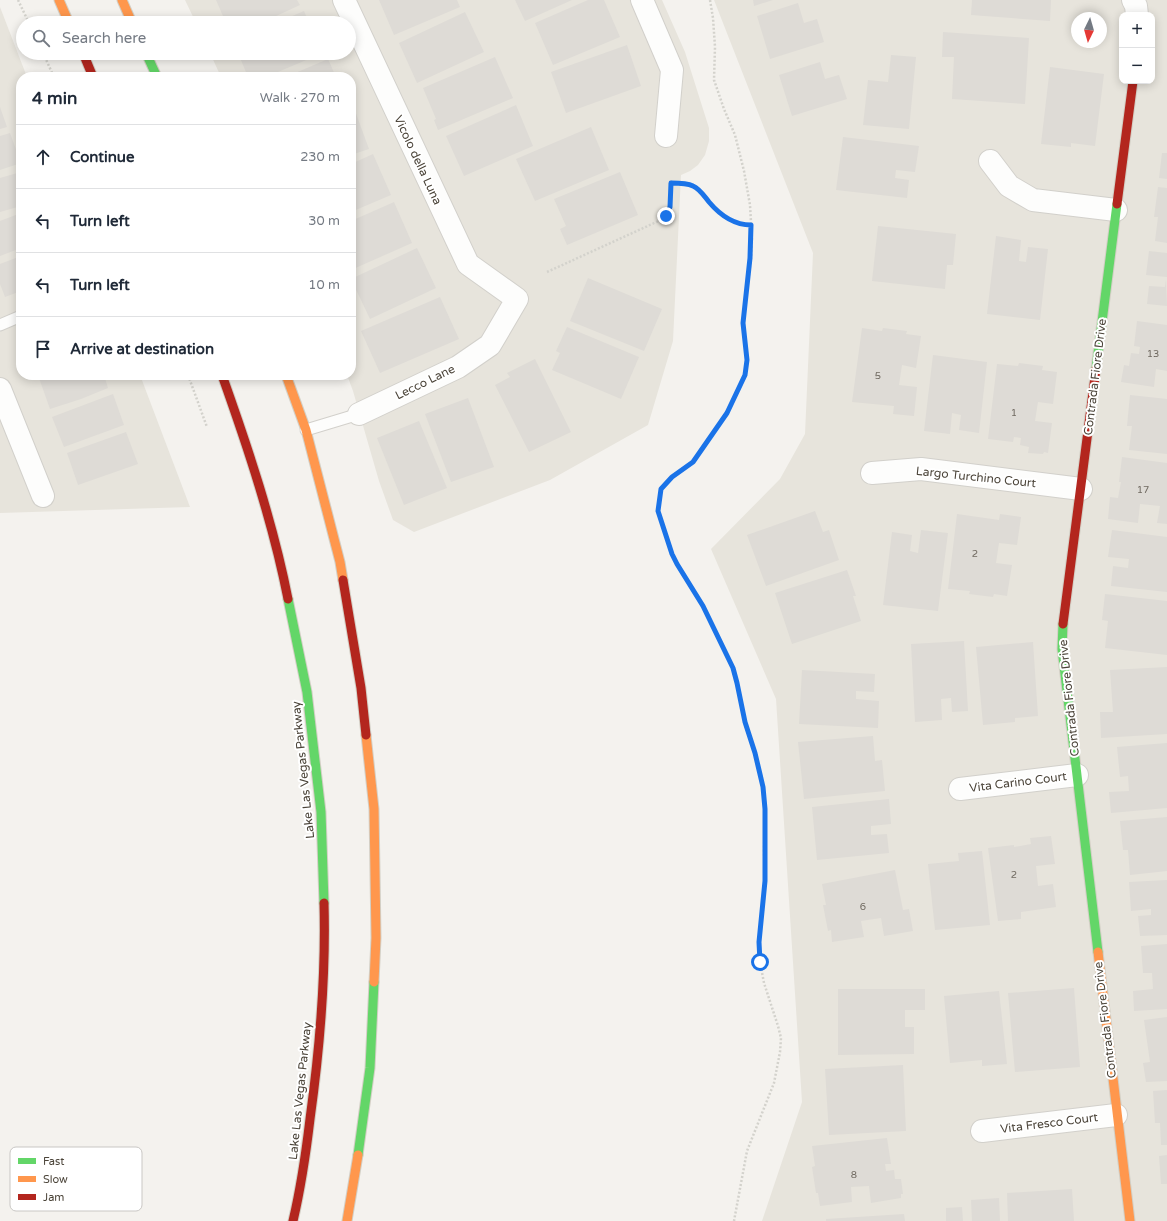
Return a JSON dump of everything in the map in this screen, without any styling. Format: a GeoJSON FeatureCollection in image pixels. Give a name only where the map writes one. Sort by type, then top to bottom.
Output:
{"type":"FeatureCollection","features":[{"type":"Feature","properties":{"kind":"main road"},"geometry":{"type":"LineString","coordinates":[[59,0],[66,16]]}},
{"type":"Feature","properties":{"kind":"main road"},"geometry":{"type":"LineString","coordinates":[[122,0],[129,16]]}},
{"type":"Feature","properties":{"kind":"main road"},"geometry":{"type":"LineString","coordinates":[[86,60],[91,72]]}},
{"type":"Feature","properties":{"kind":"main road"},"geometry":{"type":"LineString","coordinates":[[149,60],[155,72]]}},
{"type":"Feature","properties":{"kind":"main road","name":"Contrada Fiore Drive"},"geometry":{"type":"LineString","coordinates":[[1130,1221],[1116,1115],[1062,649],[1063,620],[1133,84]]}},
{"type":"Feature","properties":{"kind":"main road","name":"Lake Las Vegas Parkway"},"geometry":{"type":"LineString","coordinates":[[224,380],[247,446],[284,574],[307,692],[321,812],[325,940],[318,1063],[301,1188],[293,1221]]}},
{"type":"Feature","properties":{"kind":"main road"},"geometry":{"type":"LineString","coordinates":[[288,380],[306,430],[341,570],[361,688],[374,809],[376,938],[370,1068],[352,1196],[347,1221]]}},
{"type":"Feature","properties":{"kind":"street","name":"Vicolo della Luna"},"geometry":{"type":"LineString","coordinates":[[344,0],[352,16]]}},
{"type":"Feature","properties":{"kind":"street"},"geometry":{"type":"LineString","coordinates":[[642,0],[672,70],[666,136]]}},
{"type":"Feature","properties":{"kind":"street"},"geometry":{"type":"LineString","coordinates":[[1133,0],[1137,12]]}},
{"type":"Feature","properties":{"kind":"street","name":"Vicolo della Luna"},"geometry":{"type":"LineString","coordinates":[[356,26],[468,264],[517,299]]}},
{"type":"Feature","properties":{"kind":"street"},"geometry":{"type":"LineString","coordinates":[[990,161],[1009,186],[1033,200],[1116,210]]}},
{"type":"Feature","properties":{"kind":"street","name":"Lecco Lane"},"geometry":{"type":"LineString","coordinates":[[359,414],[458,367],[490,345],[517,299]]}},
{"type":"Feature","properties":{"kind":"street"},"geometry":{"type":"LineString","coordinates":[[0,389],[43,496]]}},
{"type":"Feature","properties":{"kind":"street","name":"Largo Turchino Court"},"geometry":{"type":"LineString","coordinates":[[872,473],[921,469],[1080,489]]}},
{"type":"Feature","properties":{"kind":"street","name":"Vita Carino Court"},"geometry":{"type":"LineString","coordinates":[[960,789],[1077,775]]}},
{"type":"Feature","properties":{"kind":"street","name":"Vita Fresco Court"},"geometry":{"type":"LineString","coordinates":[[982,1131],[1116,1115]]}},
{"type":"Feature","properties":{"kind":"lane"},"geometry":{"type":"LineString","coordinates":[[0,325],[16,318]]}},
{"type":"Feature","properties":{"kind":"lane","name":"Lecco Lane"},"geometry":{"type":"LineString","coordinates":[[306,430],[359,414]]}},
{"type":"Feature","properties":{"kind":"path"},"geometry":{"type":"LineString","coordinates":[[18,0],[26,16]]}},
{"type":"Feature","properties":{"kind":"path"},"geometry":{"type":"LineString","coordinates":[[710,0],[715,47],[714,80],[735,135],[741,156],[750,205],[750,258],[743,323],[747,360],[745,375],[727,413],[693,462],[672,477],[661,489],[658,511],[672,554],[703,606],[733,668],[745,722],[755,753],[763,787],[765,809],[765,881],[759,942],[760,962],[764,983],[781,1038],[774,1083],[746,1151],[734,1221]]}},
{"type":"Feature","properties":{"kind":"path"},"geometry":{"type":"LineString","coordinates":[[46,60],[52,72]]}},
{"type":"Feature","properties":{"kind":"path"},"geometry":{"type":"LineString","coordinates":[[547,272],[663,219],[670,211],[671,181],[693,186],[698,189],[714,208],[725,218],[742,225],[751,225]]}},
{"type":"Feature","properties":{"kind":"path"},"geometry":{"type":"LineString","coordinates":[[190,380],[208,427]]}},
{"type":"Feature","properties":{"kind":"shaded area"},"geometry":{"type":"Polygon","coordinates":[[[185,0],[662,0],[685,52],[709,128],[709,141],[705,155],[698,165],[681,175],[673,341],[648,425],[550,480],[414,532],[393,520],[379,481],[349,380],[356,380],[356,72],[219,72],[213,60],[356,60],[356,16],[193,16],[185,0]]]}},
{"type":"Feature","properties":{"kind":"shaded area"},"geometry":{"type":"Polygon","coordinates":[[[714,0],[1167,0],[1167,1221],[762,1221],[802,1102],[776,699],[711,549],[780,479],[805,434],[813,253],[714,0]]]}},
{"type":"Feature","properties":{"kind":"shaded area"},"geometry":{"type":"Polygon","coordinates":[[[0,7],[16,48],[16,60],[20,60],[25,72],[16,72],[16,380],[142,380],[190,507],[0,513],[0,7]]]}},
{"type":"Feature","properties":{"kind":"building"},"geometry":{"type":"Polygon","coordinates":[[[216,0],[297,0],[300,5],[276,16],[223,16],[216,0]]]}},
{"type":"Feature","properties":{"kind":"building"},"geometry":{"type":"Polygon","coordinates":[[[379,0],[457,0],[460,7],[394,35],[379,0]]]}},
{"type":"Feature","properties":{"kind":"building"},"geometry":{"type":"Polygon","coordinates":[[[515,0],[572,0],[525,21],[515,0]]]}},
{"type":"Feature","properties":{"kind":"building"},"geometry":{"type":"Polygon","coordinates":[[[588,0],[604,0],[620,37],[553,65],[535,23],[588,0]]]}},
{"type":"Feature","properties":{"kind":"building"},"geometry":{"type":"Polygon","coordinates":[[[753,0],[773,0],[754,6],[753,0]]]}},
{"type":"Feature","properties":{"kind":"building"},"geometry":{"type":"Polygon","coordinates":[[[972,0],[1051,0],[1050,21],[971,15],[972,0]]]}},
{"type":"Feature","properties":{"kind":"building"},"geometry":{"type":"Polygon","coordinates":[[[798,3],[804,23],[817,19],[824,42],[770,59],[757,16],[798,3]]]}},
{"type":"Feature","properties":{"kind":"building"},"geometry":{"type":"Polygon","coordinates":[[[304,11],[306,16],[292,16],[304,11]]]}},
{"type":"Feature","properties":{"kind":"building"},"geometry":{"type":"Polygon","coordinates":[[[465,12],[484,52],[417,83],[399,43],[465,12]]]}},
{"type":"Feature","properties":{"kind":"building"},"geometry":{"type":"Polygon","coordinates":[[[943,32],[1029,38],[1025,104],[952,99],[954,57],[942,57],[943,32]]]}},
{"type":"Feature","properties":{"kind":"building"},"geometry":{"type":"Polygon","coordinates":[[[627,45],[641,86],[566,113],[551,72],[627,45]]]}},
{"type":"Feature","properties":{"kind":"building"},"geometry":{"type":"Polygon","coordinates":[[[891,55],[916,57],[909,129],[863,125],[868,80],[888,82],[891,55]]]}},
{"type":"Feature","properties":{"kind":"building"},"geometry":{"type":"Polygon","coordinates":[[[495,57],[513,98],[438,130],[434,120],[436,119],[423,88],[495,57]]]}},
{"type":"Feature","properties":{"kind":"building"},"geometry":{"type":"Polygon","coordinates":[[[241,60],[306,60],[278,72],[246,72],[241,60]]]}},
{"type":"Feature","properties":{"kind":"building"},"geometry":{"type":"Polygon","coordinates":[[[328,60],[334,72],[298,72],[328,60]]]}},
{"type":"Feature","properties":{"kind":"building"},"geometry":{"type":"Polygon","coordinates":[[[820,62],[825,79],[839,75],[847,99],[792,116],[779,75],[820,62]]]}},
{"type":"Feature","properties":{"kind":"building"},"geometry":{"type":"Polygon","coordinates":[[[1050,67],[1104,74],[1095,146],[1071,143],[1071,147],[1041,144],[1050,67]]]}},
{"type":"Feature","properties":{"kind":"building"},"geometry":{"type":"Polygon","coordinates":[[[516,105],[533,146],[464,176],[446,136],[516,105]]]}},
{"type":"Feature","properties":{"kind":"building"},"geometry":{"type":"Polygon","coordinates":[[[0,107],[7,127],[0,129],[0,107]]]}},
{"type":"Feature","properties":{"kind":"building"},"geometry":{"type":"Polygon","coordinates":[[[356,113],[369,149],[356,153],[356,113]]]}},
{"type":"Feature","properties":{"kind":"building"},"geometry":{"type":"Polygon","coordinates":[[[591,127],[609,170],[535,201],[516,159],[591,127]]]}},
{"type":"Feature","properties":{"kind":"building"},"geometry":{"type":"Polygon","coordinates":[[[10,133],[16,149],[16,165],[0,170],[0,136],[10,133]]]}},
{"type":"Feature","properties":{"kind":"building"},"geometry":{"type":"Polygon","coordinates":[[[843,137],[919,146],[915,172],[896,170],[895,178],[909,180],[907,198],[836,190],[843,137]]]}},
{"type":"Feature","properties":{"kind":"building"},"geometry":{"type":"Polygon","coordinates":[[[1162,153],[1167,153],[1167,179],[1159,178],[1162,153]]]}},
{"type":"Feature","properties":{"kind":"building"},"geometry":{"type":"Polygon","coordinates":[[[373,154],[391,195],[356,210],[356,162],[373,154]]]}},
{"type":"Feature","properties":{"kind":"building"},"geometry":{"type":"Polygon","coordinates":[[[620,172],[638,215],[567,245],[560,229],[566,226],[554,199],[620,172]]]}},
{"type":"Feature","properties":{"kind":"building"},"geometry":{"type":"Polygon","coordinates":[[[16,173],[16,207],[0,212],[0,178],[16,173]]]}},
{"type":"Feature","properties":{"kind":"building"},"geometry":{"type":"Polygon","coordinates":[[[1158,187],[1167,188],[1167,243],[1155,241],[1158,217],[1154,217],[1158,187]]]}},
{"type":"Feature","properties":{"kind":"building"},"geometry":{"type":"Polygon","coordinates":[[[394,202],[412,243],[356,268],[356,219],[394,202]]]}},
{"type":"Feature","properties":{"kind":"building"},"geometry":{"type":"Polygon","coordinates":[[[16,215],[16,250],[0,256],[0,221],[16,215]]]}},
{"type":"Feature","properties":{"kind":"building"},"geometry":{"type":"Polygon","coordinates":[[[878,226],[956,234],[953,265],[947,265],[945,289],[872,281],[878,226]]]}},
{"type":"Feature","properties":{"kind":"building"},"geometry":{"type":"Polygon","coordinates":[[[996,236],[1021,240],[1019,261],[1026,262],[1028,247],[1048,249],[1040,320],[987,314],[996,236]]]}},
{"type":"Feature","properties":{"kind":"building"},"geometry":{"type":"Polygon","coordinates":[[[417,248],[436,288],[370,319],[356,290],[356,277],[417,248]]]}},
{"type":"Feature","properties":{"kind":"building"},"geometry":{"type":"Polygon","coordinates":[[[1149,251],[1167,253],[1167,277],[1146,275],[1149,251]]]}},
{"type":"Feature","properties":{"kind":"building"},"geometry":{"type":"Polygon","coordinates":[[[16,258],[16,293],[5,297],[0,284],[0,264],[16,258]]]}},
{"type":"Feature","properties":{"kind":"building"},"geometry":{"type":"Polygon","coordinates":[[[588,278],[662,309],[644,351],[570,321],[588,278]]]}},
{"type":"Feature","properties":{"kind":"building"},"geometry":{"type":"Polygon","coordinates":[[[1166,280],[1167,306],[1147,304],[1149,286],[1165,287],[1166,280]]]}},
{"type":"Feature","properties":{"kind":"building"},"geometry":{"type":"Polygon","coordinates":[[[440,297],[459,339],[380,373],[361,331],[440,297]]]}},
{"type":"Feature","properties":{"kind":"building"},"geometry":{"type":"Polygon","coordinates":[[[1137,321],[1167,325],[1167,371],[1156,369],[1154,387],[1121,382],[1124,365],[1129,366],[1131,353],[1139,354],[1140,347],[1134,346],[1137,321]]]}},
{"type":"Feature","properties":{"kind":"building"},"geometry":{"type":"Polygon","coordinates":[[[567,327],[639,357],[621,399],[552,370],[560,353],[556,351],[567,327]]]}},
{"type":"Feature","properties":{"kind":"building"},"geometry":{"type":"Polygon","coordinates":[[[862,328],[882,331],[883,328],[907,331],[906,334],[921,336],[916,368],[902,365],[899,385],[917,387],[914,416],[893,414],[894,406],[852,402],[862,328]]]}},
{"type":"Feature","properties":{"kind":"building"},"geometry":{"type":"Polygon","coordinates":[[[933,355],[987,362],[979,433],[959,430],[961,415],[952,413],[950,434],[924,431],[933,355]]]}},
{"type":"Feature","properties":{"kind":"building"},"geometry":{"type":"Polygon","coordinates":[[[535,359],[571,432],[529,452],[495,385],[510,377],[507,373],[535,359]]]}},
{"type":"Feature","properties":{"kind":"building"},"geometry":{"type":"Polygon","coordinates":[[[1019,363],[1043,366],[1042,370],[1057,372],[1053,404],[1038,402],[1035,421],[1052,423],[1048,453],[1028,453],[1029,447],[1020,445],[1021,438],[1014,437],[1013,442],[988,439],[997,364],[1018,366],[1019,363]]]}},
{"type":"Feature","properties":{"kind":"building"},"geometry":{"type":"Polygon","coordinates":[[[40,380],[106,380],[108,388],[50,409],[40,380]]]}},
{"type":"Feature","properties":{"kind":"building"},"geometry":{"type":"Polygon","coordinates":[[[113,394],[124,425],[64,447],[52,417],[113,394]]]}},
{"type":"Feature","properties":{"kind":"building"},"geometry":{"type":"Polygon","coordinates":[[[1130,395],[1167,399],[1167,454],[1129,450],[1132,426],[1127,426],[1130,395]]]}},
{"type":"Feature","properties":{"kind":"building"},"geometry":{"type":"Polygon","coordinates":[[[468,398],[494,467],[451,482],[425,414],[468,398]]]}},
{"type":"Feature","properties":{"kind":"building"},"geometry":{"type":"Polygon","coordinates":[[[419,421],[447,488],[404,505],[377,438],[419,421]]]}},
{"type":"Feature","properties":{"kind":"building"},"geometry":{"type":"Polygon","coordinates":[[[126,432],[138,464],[78,485],[67,453],[126,432]]]}},
{"type":"Feature","properties":{"kind":"building"},"geometry":{"type":"Polygon","coordinates":[[[1122,457],[1167,463],[1167,524],[1157,523],[1160,506],[1140,504],[1138,523],[1108,519],[1110,497],[1118,498],[1121,482],[1119,482],[1122,457]]]}},
{"type":"Feature","properties":{"kind":"building"},"geometry":{"type":"Polygon","coordinates":[[[815,511],[823,532],[829,530],[839,560],[766,586],[747,535],[815,511]]]}},
{"type":"Feature","properties":{"kind":"building"},"geometry":{"type":"Polygon","coordinates":[[[957,514],[999,520],[1000,514],[1021,517],[1017,545],[999,543],[996,563],[1012,565],[1007,596],[994,594],[993,597],[969,594],[970,591],[948,589],[957,514]]]}},
{"type":"Feature","properties":{"kind":"building"},"geometry":{"type":"Polygon","coordinates":[[[921,530],[948,533],[938,611],[883,605],[892,532],[912,535],[910,551],[918,553],[921,530]]]}},
{"type":"Feature","properties":{"kind":"building"},"geometry":{"type":"Polygon","coordinates":[[[1112,530],[1167,537],[1167,592],[1111,586],[1113,566],[1128,568],[1129,559],[1108,557],[1112,530]]]}},
{"type":"Feature","properties":{"kind":"building"},"geometry":{"type":"Polygon","coordinates":[[[847,570],[856,596],[853,596],[861,621],[792,644],[775,593],[847,570]]]}},
{"type":"Feature","properties":{"kind":"building"},"geometry":{"type":"Polygon","coordinates":[[[1105,594],[1167,601],[1167,655],[1105,648],[1108,621],[1102,620],[1105,594]]]}},
{"type":"Feature","properties":{"kind":"building"},"geometry":{"type":"Polygon","coordinates":[[[964,641],[968,711],[952,712],[951,698],[941,699],[942,720],[915,722],[911,644],[964,641]]]}},
{"type":"Feature","properties":{"kind":"building"},"geometry":{"type":"Polygon","coordinates":[[[1033,642],[1038,716],[1015,718],[1015,722],[983,725],[976,647],[1033,642]]]}},
{"type":"Feature","properties":{"kind":"building"},"geometry":{"type":"Polygon","coordinates":[[[1167,667],[1167,734],[1101,738],[1100,712],[1113,712],[1110,670],[1167,667]]]}},
{"type":"Feature","properties":{"kind":"building"},"geometry":{"type":"Polygon","coordinates":[[[802,670],[875,674],[874,692],[856,691],[856,699],[879,701],[878,728],[799,724],[802,670]]]}},
{"type":"Feature","properties":{"kind":"building"},"geometry":{"type":"Polygon","coordinates":[[[873,736],[875,761],[882,760],[885,791],[804,799],[798,742],[873,736]]]}},
{"type":"Feature","properties":{"kind":"building"},"geometry":{"type":"Polygon","coordinates":[[[1167,743],[1167,808],[1111,813],[1109,792],[1129,791],[1128,776],[1120,777],[1117,747],[1167,743]]]}},
{"type":"Feature","properties":{"kind":"building"},"geometry":{"type":"Polygon","coordinates":[[[889,799],[891,824],[871,826],[871,835],[887,834],[889,853],[817,860],[812,807],[889,799]]]}},
{"type":"Feature","properties":{"kind":"building"},"geometry":{"type":"Polygon","coordinates":[[[1167,817],[1167,871],[1130,875],[1128,850],[1123,850],[1120,821],[1167,817]]]}},
{"type":"Feature","properties":{"kind":"building"},"geometry":{"type":"Polygon","coordinates":[[[1051,836],[1055,864],[1036,866],[1038,886],[1053,884],[1056,907],[1021,912],[1021,919],[998,921],[988,848],[1014,845],[1014,847],[1031,844],[1030,838],[1051,836]]]}},
{"type":"Feature","properties":{"kind":"building"},"geometry":{"type":"Polygon","coordinates":[[[982,851],[990,925],[935,930],[928,864],[959,861],[958,853],[982,851]]]}},
{"type":"Feature","properties":{"kind":"building"},"geometry":{"type":"Polygon","coordinates":[[[895,870],[903,910],[909,909],[913,931],[884,936],[881,918],[861,921],[864,937],[832,942],[831,930],[828,931],[823,905],[826,905],[822,884],[895,870]]]}},
{"type":"Feature","properties":{"kind":"building"},"geometry":{"type":"Polygon","coordinates":[[[1167,880],[1167,935],[1140,936],[1138,916],[1151,915],[1151,909],[1131,911],[1129,882],[1167,880]]]}},
{"type":"Feature","properties":{"kind":"building"},"geometry":{"type":"Polygon","coordinates":[[[1167,944],[1167,1009],[1134,1011],[1133,991],[1153,989],[1152,973],[1143,973],[1141,946],[1167,944]]]}},
{"type":"Feature","properties":{"kind":"building"},"geometry":{"type":"Polygon","coordinates":[[[1074,988],[1080,1067],[1015,1072],[1008,993],[1074,988]]]}},
{"type":"Feature","properties":{"kind":"building"},"geometry":{"type":"Polygon","coordinates":[[[838,989],[925,989],[925,1010],[905,1010],[905,1027],[914,1027],[914,1054],[838,1055],[838,989]]]}},
{"type":"Feature","properties":{"kind":"building"},"geometry":{"type":"Polygon","coordinates":[[[999,991],[1007,1064],[982,1066],[982,1060],[950,1063],[944,996],[999,991]]]}},
{"type":"Feature","properties":{"kind":"building"},"geometry":{"type":"Polygon","coordinates":[[[1167,1017],[1167,1081],[1146,1082],[1143,1063],[1150,1062],[1144,1020],[1167,1017]]]}},
{"type":"Feature","properties":{"kind":"building"},"geometry":{"type":"Polygon","coordinates":[[[903,1065],[906,1131],[829,1135],[825,1069],[903,1065]]]}},
{"type":"Feature","properties":{"kind":"building"},"geometry":{"type":"Polygon","coordinates":[[[1167,1090],[1167,1145],[1161,1145],[1160,1123],[1155,1123],[1153,1091],[1167,1090]]]}},
{"type":"Feature","properties":{"kind":"building"},"geometry":{"type":"Polygon","coordinates":[[[887,1138],[891,1164],[885,1164],[886,1171],[894,1170],[895,1179],[901,1179],[903,1194],[901,1194],[901,1198],[871,1203],[869,1186],[851,1187],[852,1202],[820,1206],[818,1193],[816,1193],[812,1167],[815,1166],[812,1146],[887,1138]]]}},
{"type":"Feature","properties":{"kind":"building"},"geometry":{"type":"Polygon","coordinates":[[[1167,1155],[1167,1184],[1161,1184],[1159,1156],[1167,1155]]]}},
{"type":"Feature","properties":{"kind":"building"},"geometry":{"type":"Polygon","coordinates":[[[1072,1189],[1074,1221],[1008,1221],[1007,1193],[1072,1189]]]}},
{"type":"Feature","properties":{"kind":"building"},"geometry":{"type":"Polygon","coordinates":[[[999,1198],[1000,1221],[972,1221],[971,1200],[999,1198]]]}},
{"type":"Feature","properties":{"kind":"building"},"geometry":{"type":"Polygon","coordinates":[[[962,1207],[963,1221],[946,1221],[946,1208],[962,1207]]]}},
{"type":"Feature","properties":{"kind":"building"},"geometry":{"type":"Polygon","coordinates":[[[904,1214],[905,1221],[826,1221],[826,1219],[904,1214]]]}},
{"type":"Feature","properties":{"kind":"traffic: fast"},"geometry":{"type":"LineString","coordinates":[[149,60],[155,72]]}},
{"type":"Feature","properties":{"kind":"traffic: fast"},"geometry":{"type":"LineString","coordinates":[[1096,369],[1117,204]]}},
{"type":"Feature","properties":{"kind":"traffic: fast"},"geometry":{"type":"LineString","coordinates":[[288,599],[307,692],[321,812],[324,903]]}},
{"type":"Feature","properties":{"kind":"traffic: fast"},"geometry":{"type":"LineString","coordinates":[[1063,624],[1062,649],[1098,952]]}},
{"type":"Feature","properties":{"kind":"traffic: fast"},"geometry":{"type":"LineString","coordinates":[[358,1155],[370,1068],[374,982]]}},
{"type":"Feature","properties":{"kind":"traffic: slow"},"geometry":{"type":"LineString","coordinates":[[59,0],[66,16]]}},
{"type":"Feature","properties":{"kind":"traffic: slow"},"geometry":{"type":"LineString","coordinates":[[122,0],[129,16]]}},
{"type":"Feature","properties":{"kind":"traffic: slow"},"geometry":{"type":"LineString","coordinates":[[288,380],[306,430],[340,562],[343,580]]}},
{"type":"Feature","properties":{"kind":"traffic: slow"},"geometry":{"type":"LineString","coordinates":[[366,735],[374,809],[376,938],[374,982]]}},
{"type":"Feature","properties":{"kind":"traffic: slow"},"geometry":{"type":"LineString","coordinates":[[1098,952],[1130,1221]]}},
{"type":"Feature","properties":{"kind":"traffic: slow"},"geometry":{"type":"LineString","coordinates":[[347,1221],[358,1155]]}},
{"type":"Feature","properties":{"kind":"traffic: jam"},"geometry":{"type":"LineString","coordinates":[[86,60],[91,72]]}},
{"type":"Feature","properties":{"kind":"traffic: jam"},"geometry":{"type":"LineString","coordinates":[[1117,204],[1133,84]]}},
{"type":"Feature","properties":{"kind":"traffic: jam"},"geometry":{"type":"LineString","coordinates":[[1063,624],[1096,369]]}},
{"type":"Feature","properties":{"kind":"traffic: jam"},"geometry":{"type":"LineString","coordinates":[[224,380],[259,486],[275,542],[288,599]]}},
{"type":"Feature","properties":{"kind":"traffic: jam"},"geometry":{"type":"LineString","coordinates":[[343,580],[361,688],[366,735]]}},
{"type":"Feature","properties":{"kind":"traffic: jam"},"geometry":{"type":"LineString","coordinates":[[293,1221],[305,1157],[314,1092],[323,984],[324,903]]}},
{"type":"Feature","properties":{"kind":"route"},"geometry":{"type":"LineString","coordinates":[[666,216],[670,211],[671,183],[688,184],[698,189],[714,208],[725,218],[742,225],[751,225],[752,239],[743,323],[747,360],[745,375],[727,413],[693,462],[672,477],[661,489],[658,511],[672,554],[703,606],[733,668],[745,722],[755,753],[763,787],[765,809],[765,881],[759,942],[760,962]]}}]}
